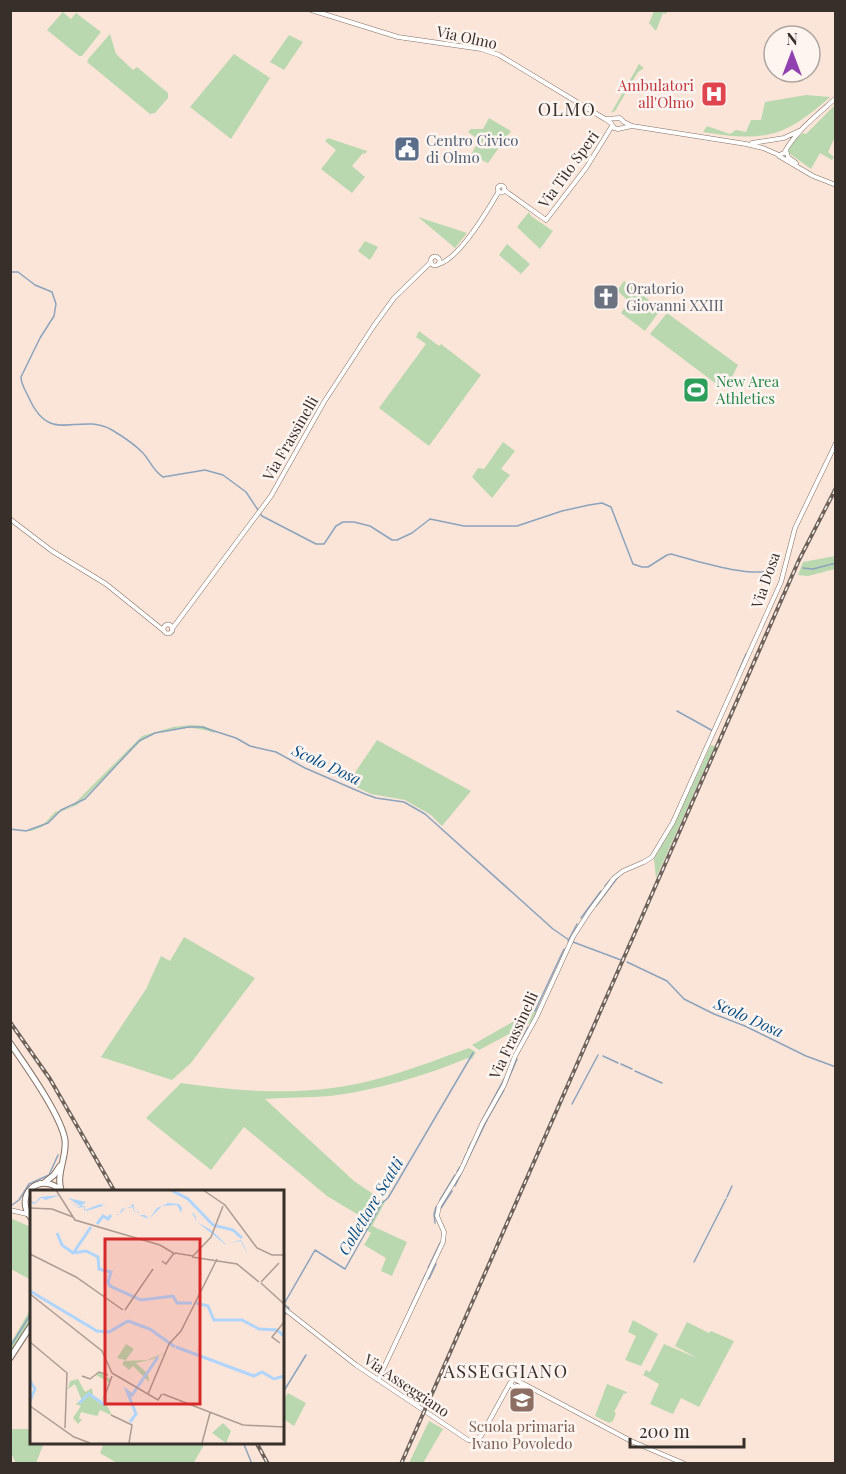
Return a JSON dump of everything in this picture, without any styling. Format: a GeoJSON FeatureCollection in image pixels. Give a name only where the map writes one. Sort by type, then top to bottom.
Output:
{"type":"FeatureCollection","features":[{"type":"Feature","properties":{"kind":"main road"},"geometry":{"type":"LineString","coordinates":[[10,1043],[61,1126],[65,1145],[61,1190]]}},
{"type":"Feature","properties":{"kind":"main road"},"geometry":{"type":"LineString","coordinates":[[44,1183],[54,1175],[63,1162]]}},
{"type":"Feature","properties":{"kind":"main road"},"geometry":{"type":"LineString","coordinates":[[30,1217],[25,1201],[29,1190],[44,1183],[53,1185],[60,1190]]}},
{"type":"Feature","properties":{"kind":"main road"},"geometry":{"type":"LineString","coordinates":[[10,1358],[30,1327]]}},
{"type":"Feature","properties":{"kind":"street","name":"Via Olmo"},"geometry":{"type":"LineString","coordinates":[[311,10],[398,37],[481,49],[499,56],[612,123]]}},
{"type":"Feature","properties":{"kind":"street"},"geometry":{"type":"LineString","coordinates":[[779,155],[802,129],[836,99]]}},
{"type":"Feature","properties":{"kind":"street"},"geometry":{"type":"LineString","coordinates":[[612,123],[620,117],[621,126]]}},
{"type":"Feature","properties":{"kind":"street"},"geometry":{"type":"LineString","coordinates":[[612,123],[746,144],[779,155],[805,171],[836,185]]}},
{"type":"Feature","properties":{"kind":"street","name":"Via Tito Speri"},"geometry":{"type":"LineString","coordinates":[[500,192],[546,220],[610,132],[612,123]]}},
{"type":"Feature","properties":{"kind":"street","name":"Via Tito Speri"},"geometry":{"type":"LineString","coordinates":[[610,132],[621,126]]}},
{"type":"Feature","properties":{"kind":"street"},"geometry":{"type":"LineString","coordinates":[[746,144],[771,141],[802,129]]}},
{"type":"Feature","properties":{"kind":"street"},"geometry":{"type":"LineString","coordinates":[[782,138],[788,157],[805,171]]}},
{"type":"Feature","properties":{"kind":"street"},"geometry":{"type":"LineString","coordinates":[[770,151],[771,141]]}},
{"type":"Feature","properties":{"kind":"street","name":"Via Frassinelli"},"geometry":{"type":"LineString","coordinates":[[10,519],[52,551],[106,584],[149,620],[167,627],[178,620],[262,510],[330,392],[394,298],[425,270],[449,258],[481,222],[500,192]]}},
{"type":"Feature","properties":{"kind":"street","name":"Via Dosa"},"geometry":{"type":"LineString","coordinates":[[717,726],[781,582],[795,528],[836,443]]}},
{"type":"Feature","properties":{"kind":"street","name":"Via Frassinelli"},"geometry":{"type":"LineString","coordinates":[[378,1380],[443,1242],[444,1232],[437,1216],[439,1206],[461,1170],[504,1084],[514,1056],[536,1018],[571,939],[617,875],[649,860],[659,847],[684,801],[717,726]]}},
{"type":"Feature","properties":{"kind":"street"},"geometry":{"type":"LineString","coordinates":[[10,1209],[25,1201]]}},
{"type":"Feature","properties":{"kind":"street"},"geometry":{"type":"LineString","coordinates":[[10,1209],[30,1217]]}},
{"type":"Feature","properties":{"kind":"street","name":"Via Asseggiano"},"geometry":{"type":"LineString","coordinates":[[284,1309],[356,1365],[471,1441],[481,1436],[506,1390],[514,1384],[530,1388],[593,1419],[631,1441],[685,1464]]}},
{"type":"Feature","properties":{"kind":"green space"},"geometry":{"type":"Polygon","coordinates":[[[654,11],[668,11],[666,14],[663,13],[656,31],[649,23],[654,11]]]}},
{"type":"Feature","properties":{"kind":"green space"},"geometry":{"type":"Polygon","coordinates":[[[63,12],[71,19],[76,13],[101,32],[82,56],[47,30],[63,12]]]}},
{"type":"Feature","properties":{"kind":"green space"},"geometry":{"type":"Polygon","coordinates":[[[110,34],[116,54],[133,70],[137,67],[168,93],[168,98],[155,113],[150,114],[87,62],[110,34]]]}},
{"type":"Feature","properties":{"kind":"green space"},"geometry":{"type":"Polygon","coordinates":[[[289,35],[303,42],[284,70],[270,62],[289,35]]]}},
{"type":"Feature","properties":{"kind":"green space"},"geometry":{"type":"Polygon","coordinates":[[[234,54],[270,78],[231,139],[190,107],[234,54]]]}},
{"type":"Feature","properties":{"kind":"green space"},"geometry":{"type":"Polygon","coordinates":[[[639,64],[644,68],[638,72],[615,111],[611,113],[639,64]]]}},
{"type":"Feature","properties":{"kind":"green space"},"geometry":{"type":"Polygon","coordinates":[[[806,95],[830,97],[814,111],[786,129],[772,134],[742,137],[703,132],[707,126],[730,134],[736,130],[746,132],[751,120],[761,120],[765,102],[806,95]]]}},
{"type":"Feature","properties":{"kind":"green space"},"geometry":{"type":"Polygon","coordinates":[[[835,105],[835,137],[828,152],[834,157],[832,160],[820,153],[811,169],[789,153],[791,144],[803,133],[806,134],[835,105]]]}},
{"type":"Feature","properties":{"kind":"green space"},"geometry":{"type":"Polygon","coordinates":[[[489,118],[511,131],[488,163],[471,155],[479,140],[468,132],[471,129],[483,129],[489,118]]]}},
{"type":"Feature","properties":{"kind":"green space"},"geometry":{"type":"Polygon","coordinates":[[[328,138],[367,151],[352,166],[365,177],[352,193],[321,169],[336,150],[325,141],[328,138]]]}},
{"type":"Feature","properties":{"kind":"green space"},"geometry":{"type":"Polygon","coordinates":[[[529,212],[531,216],[553,231],[540,249],[517,227],[529,212]]]}},
{"type":"Feature","properties":{"kind":"green space"},"geometry":{"type":"Polygon","coordinates":[[[418,217],[467,233],[455,248],[418,217]]]}},
{"type":"Feature","properties":{"kind":"green space"},"geometry":{"type":"Polygon","coordinates":[[[365,241],[378,247],[370,260],[358,251],[365,241]]]}},
{"type":"Feature","properties":{"kind":"green space"},"geometry":{"type":"Polygon","coordinates":[[[507,244],[530,264],[521,274],[499,255],[507,244]]]}},
{"type":"Feature","properties":{"kind":"green space"},"geometry":{"type":"Polygon","coordinates":[[[624,281],[661,309],[645,331],[621,313],[629,301],[617,291],[624,281]]]}},
{"type":"Feature","properties":{"kind":"green space"},"geometry":{"type":"Polygon","coordinates":[[[667,313],[738,365],[726,389],[650,334],[667,313]]]}},
{"type":"Feature","properties":{"kind":"green space"},"geometry":{"type":"Polygon","coordinates":[[[419,331],[439,346],[441,344],[481,375],[429,446],[379,408],[426,344],[416,337],[419,331]]]}},
{"type":"Feature","properties":{"kind":"green space"},"geometry":{"type":"Polygon","coordinates":[[[503,442],[515,451],[501,469],[510,475],[492,498],[472,477],[478,468],[484,469],[503,442]]]}},
{"type":"Feature","properties":{"kind":"green space"},"geometry":{"type":"Polygon","coordinates":[[[835,556],[835,569],[808,576],[798,575],[803,562],[835,556]]]}},
{"type":"Feature","properties":{"kind":"green space"},"geometry":{"type":"Polygon","coordinates":[[[191,725],[204,726],[215,731],[214,733],[206,730],[180,728],[145,737],[77,805],[58,813],[42,827],[27,831],[43,825],[55,812],[71,807],[142,736],[173,727],[191,725]]]}},
{"type":"Feature","properties":{"kind":"green space"},"geometry":{"type":"Polygon","coordinates":[[[377,740],[471,791],[442,826],[431,815],[405,800],[371,794],[348,783],[377,740]]]}},
{"type":"Feature","properties":{"kind":"green space"},"geometry":{"type":"Polygon","coordinates":[[[711,745],[715,746],[656,878],[654,859],[675,823],[711,745]]]}},
{"type":"Feature","properties":{"kind":"green space"},"geometry":{"type":"Polygon","coordinates":[[[184,937],[255,978],[191,1063],[172,1080],[101,1057],[146,989],[161,956],[170,961],[184,937]]]}},
{"type":"Feature","properties":{"kind":"green space"},"geometry":{"type":"Polygon","coordinates":[[[539,1007],[530,1023],[479,1050],[472,1045],[539,1007]]]}},
{"type":"Feature","properties":{"kind":"green space"},"geometry":{"type":"Polygon","coordinates":[[[469,1048],[476,1052],[472,1059],[468,1058],[435,1071],[383,1086],[330,1096],[265,1099],[354,1181],[385,1202],[372,1226],[407,1242],[392,1276],[381,1271],[386,1258],[364,1245],[371,1233],[359,1225],[362,1217],[327,1196],[244,1127],[211,1170],[146,1118],[181,1083],[256,1091],[332,1088],[385,1077],[469,1048]]]}},
{"type":"Feature","properties":{"kind":"green space"},"geometry":{"type":"Polygon","coordinates":[[[10,1218],[30,1227],[30,1279],[11,1269],[10,1218]]]}},
{"type":"Feature","properties":{"kind":"green space"},"geometry":{"type":"Polygon","coordinates":[[[30,1310],[30,1320],[11,1353],[11,1343],[30,1310]]]}},
{"type":"Feature","properties":{"kind":"green space"},"geometry":{"type":"Polygon","coordinates":[[[633,1320],[658,1334],[641,1366],[625,1360],[636,1336],[628,1332],[633,1320]]]}},
{"type":"Feature","properties":{"kind":"green space"},"geometry":{"type":"Polygon","coordinates":[[[687,1322],[709,1333],[711,1331],[734,1341],[699,1407],[681,1398],[673,1414],[650,1404],[659,1384],[643,1375],[646,1370],[650,1372],[664,1344],[697,1358],[675,1346],[687,1322]]]}},
{"type":"Feature","properties":{"kind":"green space"},"geometry":{"type":"Polygon","coordinates":[[[607,1384],[627,1392],[624,1393],[614,1412],[616,1413],[613,1421],[609,1423],[595,1416],[607,1384]]]}},
{"type":"Feature","properties":{"kind":"green space"},"geometry":{"type":"Polygon","coordinates":[[[288,1393],[306,1403],[294,1426],[284,1419],[284,1399],[288,1393]]]}},
{"type":"Feature","properties":{"kind":"green space"},"geometry":{"type":"Polygon","coordinates":[[[429,1421],[443,1429],[423,1463],[409,1463],[429,1421]]]}},
{"type":"Feature","properties":{"kind":"green space"},"geometry":{"type":"Polygon","coordinates":[[[30,1429],[30,1444],[44,1444],[36,1463],[16,1463],[11,1453],[11,1431],[30,1429]]]}},
{"type":"Feature","properties":{"kind":"green space"},"geometry":{"type":"Polygon","coordinates":[[[103,1444],[204,1444],[193,1464],[117,1463],[100,1453],[103,1444]]]}},
{"type":"Feature","properties":{"kind":"waterway"},"geometry":{"type":"LineString","coordinates":[[10,272],[18,272],[35,285],[52,292],[56,304],[54,316],[40,338],[21,377],[37,413],[46,421],[56,425],[100,425],[112,430],[139,449],[163,477],[205,470],[223,475],[246,492],[262,516],[316,544],[324,544],[336,526],[343,522],[370,526],[392,540],[397,540],[412,533],[430,519],[464,526],[517,526],[562,511],[602,503],[611,507],[633,564],[648,567],[671,554],[739,570],[765,572],[776,569]]}},
{"type":"Feature","properties":{"kind":"waterway"},"geometry":{"type":"LineString","coordinates":[[803,568],[813,569],[836,563]]}},
{"type":"Feature","properties":{"kind":"waterway"},"geometry":{"type":"LineString","coordinates":[[737,675],[746,654]]}},
{"type":"Feature","properties":{"kind":"waterway"},"geometry":{"type":"LineString","coordinates":[[677,711],[713,731]]}},
{"type":"Feature","properties":{"kind":"waterway","name":"Scolo Dosa"},"geometry":{"type":"LineString","coordinates":[[10,829],[26,831],[48,823],[61,810],[85,799],[139,741],[155,733],[202,727],[236,738],[250,746],[276,752],[305,768],[365,794],[404,802],[425,814],[553,929],[569,940]]}},
{"type":"Feature","properties":{"kind":"waterway"},"geometry":{"type":"LineString","coordinates":[[596,906],[618,877]]}},
{"type":"Feature","properties":{"kind":"waterway"},"geometry":{"type":"LineString","coordinates":[[605,886],[610,880]]}},
{"type":"Feature","properties":{"kind":"waterway"},"geometry":{"type":"LineString","coordinates":[[581,918],[601,891]]}},
{"type":"Feature","properties":{"kind":"waterway"},"geometry":{"type":"LineString","coordinates":[[568,941],[577,924]]}},
{"type":"Feature","properties":{"kind":"waterway","name":"Scolo Dosa"},"geometry":{"type":"LineString","coordinates":[[573,942],[621,960]]}},
{"type":"Feature","properties":{"kind":"waterway"},"geometry":{"type":"LineString","coordinates":[[535,1011],[564,949]]}},
{"type":"Feature","properties":{"kind":"waterway","name":"Scolo Dosa"},"geometry":{"type":"LineString","coordinates":[[627,962],[667,981],[684,999],[806,1056],[836,1067]]}},
{"type":"Feature","properties":{"kind":"waterway"},"geometry":{"type":"LineString","coordinates":[[511,1061],[528,1027]]}},
{"type":"Feature","properties":{"kind":"waterway","name":"Collettore Scatti"},"geometry":{"type":"LineString","coordinates":[[284,1304],[315,1250],[345,1269],[382,1203],[388,1198],[473,1053]]}},
{"type":"Feature","properties":{"kind":"waterway"},"geometry":{"type":"LineString","coordinates":[[572,1104],[598,1055]]}},
{"type":"Feature","properties":{"kind":"waterway"},"geometry":{"type":"LineString","coordinates":[[603,1056],[618,1063]]}},
{"type":"Feature","properties":{"kind":"waterway"},"geometry":{"type":"LineString","coordinates":[[505,1087],[517,1059]]}},
{"type":"Feature","properties":{"kind":"waterway"},"geometry":{"type":"LineString","coordinates":[[621,1064],[632,1069]]}},
{"type":"Feature","properties":{"kind":"waterway"},"geometry":{"type":"LineString","coordinates":[[635,1071],[662,1083]]}},
{"type":"Feature","properties":{"kind":"waterway"},"geometry":{"type":"LineString","coordinates":[[481,1122],[504,1079]]}},
{"type":"Feature","properties":{"kind":"waterway"},"geometry":{"type":"LineString","coordinates":[[455,1186],[504,1090]]}},
{"type":"Feature","properties":{"kind":"waterway"},"geometry":{"type":"LineString","coordinates":[[468,1149],[471,1143]]}},
{"type":"Feature","properties":{"kind":"waterway"},"geometry":{"type":"LineString","coordinates":[[462,1164],[466,1154]]}},
{"type":"Feature","properties":{"kind":"waterway"},"geometry":{"type":"LineString","coordinates":[[12,1205],[19,1200],[29,1184],[49,1175],[58,1155]]}},
{"type":"Feature","properties":{"kind":"waterway"},"geometry":{"type":"LineString","coordinates":[[457,1172],[460,1167]]}},
{"type":"Feature","properties":{"kind":"waterway"},"geometry":{"type":"LineString","coordinates":[[440,1200],[455,1175]]}},
{"type":"Feature","properties":{"kind":"waterway"},"geometry":{"type":"LineString","coordinates":[[727,1197],[732,1186]]}},
{"type":"Feature","properties":{"kind":"waterway"},"geometry":{"type":"LineString","coordinates":[[441,1208],[452,1191]]}},
{"type":"Feature","properties":{"kind":"waterway"},"geometry":{"type":"LineString","coordinates":[[694,1262],[726,1199]]}},
{"type":"Feature","properties":{"kind":"waterway"},"geometry":{"type":"LineString","coordinates":[[435,1223],[436,1207]]}},
{"type":"Feature","properties":{"kind":"waterway"},"geometry":{"type":"LineString","coordinates":[[428,1268],[440,1243]]}},
{"type":"Feature","properties":{"kind":"waterway"},"geometry":{"type":"LineString","coordinates":[[429,1279],[436,1264]]}},
{"type":"Feature","properties":{"kind":"waterway"},"geometry":{"type":"LineString","coordinates":[[409,1310],[426,1273]]}},
{"type":"Feature","properties":{"kind":"waterway","name":"Collettore Scatti"},"geometry":{"type":"LineString","coordinates":[[284,1304],[289,1308],[284,1316]]}},
{"type":"Feature","properties":{"kind":"waterway"},"geometry":{"type":"LineString","coordinates":[[10,1347],[30,1315]]}},
{"type":"Feature","properties":{"kind":"waterway"},"geometry":{"type":"LineString","coordinates":[[284,1391],[306,1355]]}},
{"type":"Feature","properties":{"kind":"waterway","name":"Collettore Scatti"},"geometry":{"type":"LineString","coordinates":[[244,1444],[252,1464]]}},
{"type":"Feature","properties":{"kind":"railway"},"geometry":{"type":"LineString","coordinates":[[401,1464],[799,560],[836,488]]}},
{"type":"Feature","properties":{"kind":"railway"},"geometry":{"type":"LineString","coordinates":[[10,1022],[50,1079],[114,1190]]}},
{"type":"Feature","properties":{"kind":"railway"},"geometry":{"type":"LineString","coordinates":[[257,1444],[268,1464]]}},
{"type":"Feature","properties":{"kind":"place","name":"Ambulatori all'Olmo"},"geometry":{"type":"Point","coordinates":[714,94]}},
{"type":"Feature","properties":{"kind":"place","name":"Centro Civico di Olmo"},"geometry":{"type":"Point","coordinates":[407,149]}},
{"type":"Feature","properties":{"kind":"place","name":"Oratorio Giovanni XXIII"},"geometry":{"type":"Point","coordinates":[606,297]}},
{"type":"Feature","properties":{"kind":"place","name":"New Area Athletics"},"geometry":{"type":"Point","coordinates":[696,390]}},
{"type":"Feature","properties":{"kind":"place","name":"Scuola primaria Ivano Povoledo"},"geometry":{"type":"Point","coordinates":[522,1400]}},
{"type":"Feature","properties":{"kind":"district","name":"OLMO"},"geometry":{"type":"Point","coordinates":[567,109]}},
{"type":"Feature","properties":{"kind":"district","name":"ASSEGGIANO"},"geometry":{"type":"Point","coordinates":[506,1371]}}]}
